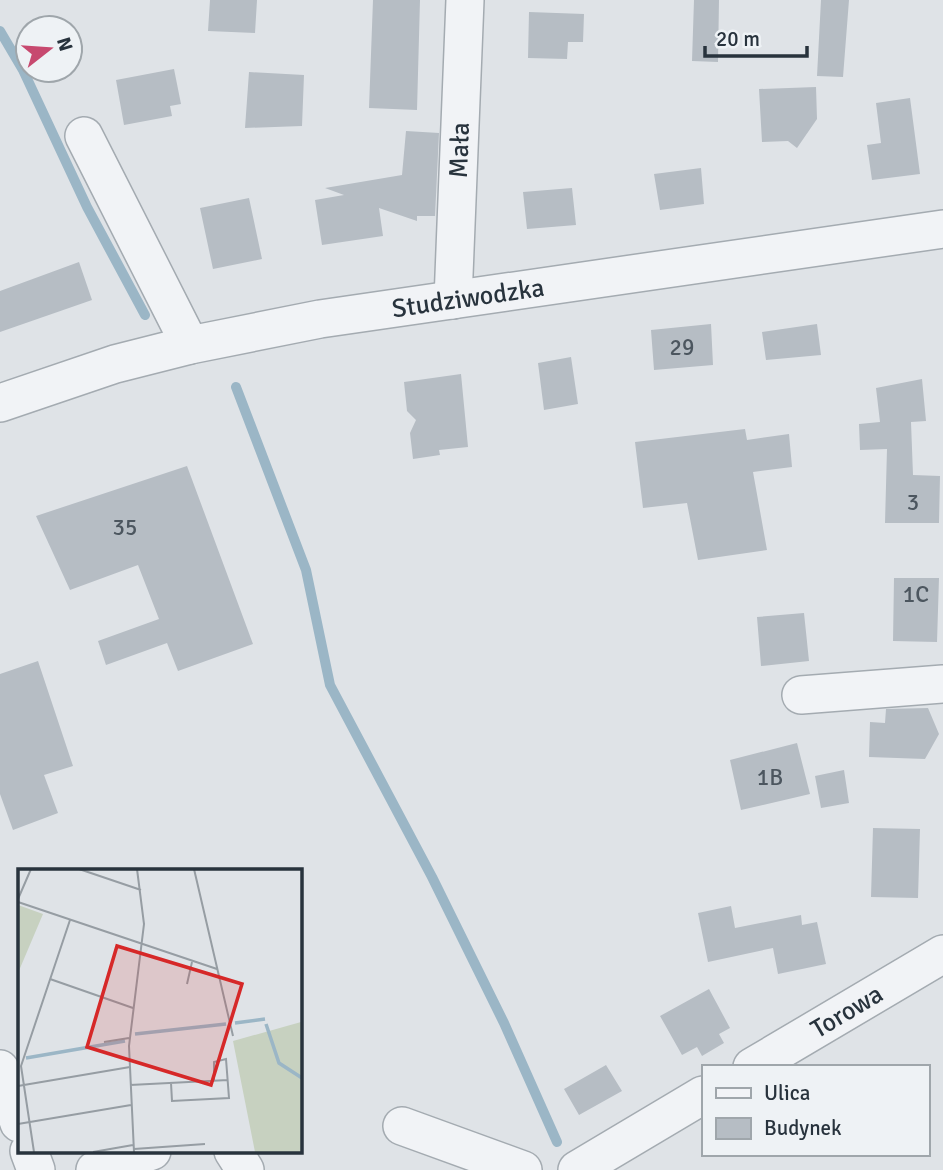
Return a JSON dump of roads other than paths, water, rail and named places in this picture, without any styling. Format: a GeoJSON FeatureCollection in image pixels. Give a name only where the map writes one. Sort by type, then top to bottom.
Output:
{"type":"FeatureCollection","features":[{"type":"Feature","properties":{"kind":"street","name":"Mała"},"geometry":{"type":"LineString","coordinates":[[453,300],[465,0]]}},
{"type":"Feature","properties":{"kind":"street"},"geometry":{"type":"LineString","coordinates":[[84,136],[190,345]]}},
{"type":"Feature","properties":{"kind":"street","name":"Studziwodzka"},"geometry":{"type":"LineString","coordinates":[[0,402],[116,364],[190,345],[320,319],[943,229]]}},
{"type":"Feature","properties":{"kind":"street"},"geometry":{"type":"LineString","coordinates":[[801,695],[943,684]]}},
{"type":"Feature","properties":{"kind":"street","name":"Torowa"},"geometry":{"type":"LineString","coordinates":[[755,1065],[943,954]]}},
{"type":"Feature","properties":{"kind":"street"},"geometry":{"type":"LineString","coordinates":[[0,1069],[18,1120]]}},
{"type":"Feature","properties":{"kind":"street"},"geometry":{"type":"LineString","coordinates":[[577,1170],[702,1096]]}},
{"type":"Feature","properties":{"kind":"street"},"geometry":{"type":"LineString","coordinates":[[402,1126],[523,1170]]}},
{"type":"Feature","properties":{"kind":"street"},"geometry":{"type":"LineString","coordinates":[[29,1152],[36,1170]]}},
{"type":"Feature","properties":{"kind":"street"},"geometry":{"type":"LineString","coordinates":[[94,1170],[149,1152]]}},
{"type":"Feature","properties":{"kind":"street"},"geometry":{"type":"LineString","coordinates":[[234,1152],[245,1170]]}},
{"type":"Feature","properties":{"kind":"waterway"},"geometry":{"type":"LineString","coordinates":[[0,31],[23,70],[87,207],[145,315]]}},
{"type":"Feature","properties":{"kind":"waterway"},"geometry":{"type":"LineString","coordinates":[[236,387],[306,570],[330,685],[432,877],[504,1023],[557,1142]]}}]}
